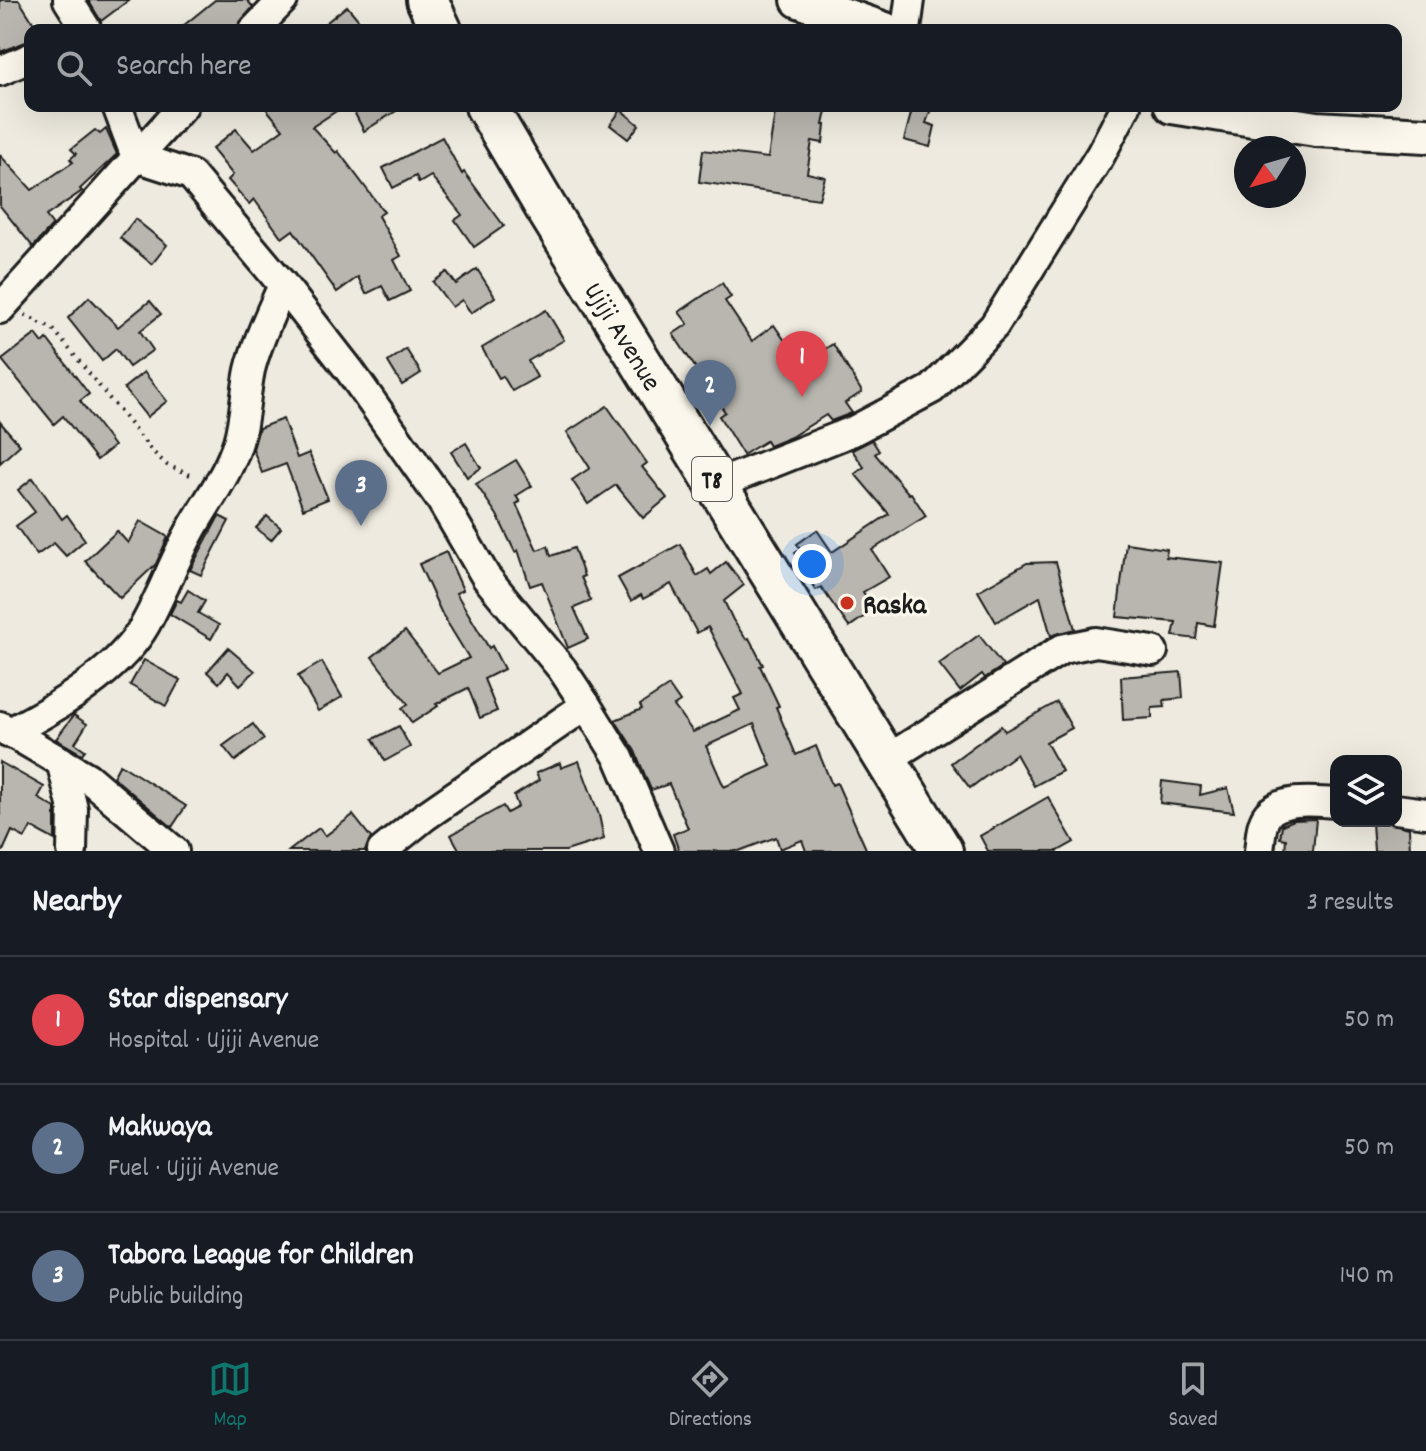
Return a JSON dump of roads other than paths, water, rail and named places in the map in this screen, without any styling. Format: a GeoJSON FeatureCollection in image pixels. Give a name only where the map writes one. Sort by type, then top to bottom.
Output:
{"type":"FeatureCollection","features":[{"type":"Feature","properties":{"kind":"highway","name":"Ujiji Avenue"},"geometry":{"type":"LineString","coordinates":[[490,112],[942,851]]}},
{"type":"Feature","properties":{"kind":"main road"},"geometry":{"type":"LineString","coordinates":[[799,0],[868,24]]}},
{"type":"Feature","properties":{"kind":"main road"},"geometry":{"type":"LineString","coordinates":[[1210,112],[1316,129],[1426,135]]}},
{"type":"Feature","properties":{"kind":"street"},"geometry":{"type":"LineString","coordinates":[[68,0],[83,24]]}},
{"type":"Feature","properties":{"kind":"street"},"geometry":{"type":"LineString","coordinates":[[260,24],[283,0]]}},
{"type":"Feature","properties":{"kind":"street"},"geometry":{"type":"LineString","coordinates":[[907,24],[910,0]]}},
{"type":"Feature","properties":{"kind":"street"},"geometry":{"type":"LineString","coordinates":[[0,71],[24,61]]}},
{"type":"Feature","properties":{"kind":"street"},"geometry":{"type":"LineString","coordinates":[[119,112],[136,157]]}},
{"type":"Feature","properties":{"kind":"street"},"geometry":{"type":"LineString","coordinates":[[11,311],[136,157],[177,112]]}},
{"type":"Feature","properties":{"kind":"street"},"geometry":{"type":"LineString","coordinates":[[716,485],[853,431],[923,396],[939,383],[994,326],[1101,154],[1123,112]]}},
{"type":"Feature","properties":{"kind":"street"},"geometry":{"type":"LineString","coordinates":[[136,157],[191,175],[350,371],[441,500],[486,577],[562,669],[586,705],[619,758],[659,851]]}},
{"type":"Feature","properties":{"kind":"street"},"geometry":{"type":"LineString","coordinates":[[4,730],[53,710],[88,685],[143,629],[183,545],[220,482],[238,443],[256,350],[283,285]]}},
{"type":"Feature","properties":{"kind":"street"},"geometry":{"type":"LineString","coordinates":[[886,760],[1062,649],[1096,642],[1153,651]]}},
{"type":"Feature","properties":{"kind":"street"},"geometry":{"type":"LineString","coordinates":[[382,851],[424,817],[586,705]]}},
{"type":"Feature","properties":{"kind":"street"},"geometry":{"type":"LineString","coordinates":[[4,730],[87,777],[174,851]]}},
{"type":"Feature","properties":{"kind":"street"},"geometry":{"type":"LineString","coordinates":[[61,761],[73,809],[72,851]]}},
{"type":"Feature","properties":{"kind":"street"},"geometry":{"type":"LineString","coordinates":[[1259,851],[1262,826],[1268,814],[1277,808],[1301,803],[1330,803]]}},
{"type":"Feature","properties":{"kind":"street"},"geometry":{"type":"LineString","coordinates":[[1402,810],[1426,813]]}},
{"type":"Feature","properties":{"kind":"place","name":"Star dispensary"},"geometry":{"type":"Point","coordinates":[802,397]}},
{"type":"Feature","properties":{"kind":"place","name":"Makwaya"},"geometry":{"type":"Point","coordinates":[710,426]}},
{"type":"Feature","properties":{"kind":"place","name":"Tabora League for Children"},"geometry":{"type":"Point","coordinates":[361,526]}},
{"type":"Feature","properties":{"kind":"place","name":"Raska"},"geometry":{"type":"Point","coordinates":[847,603]}}]}
